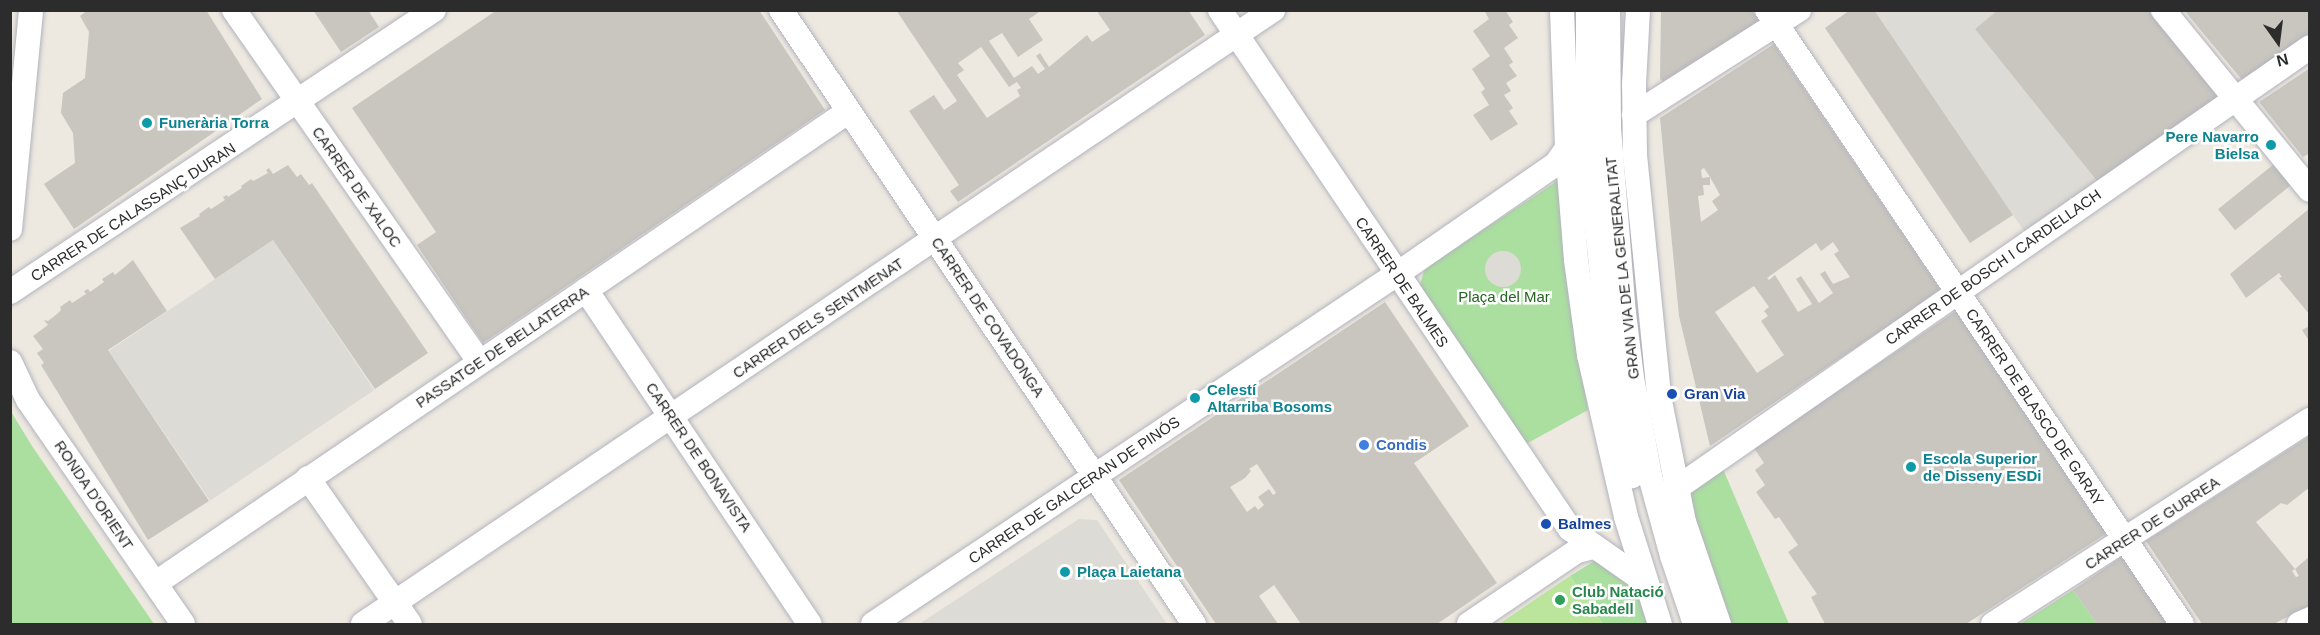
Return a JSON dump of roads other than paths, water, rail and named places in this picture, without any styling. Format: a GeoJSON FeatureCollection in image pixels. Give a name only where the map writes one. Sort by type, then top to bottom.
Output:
{"type":"FeatureCollection","features":[{"type":"Feature","properties":{"kind":"street"},"geometry":{"type":"LineString","coordinates":[[10,230],[32,10]]}},
{"type":"Feature","properties":{"kind":"street","name":"CARRER DE XALOC"},"geometry":{"type":"LineString","coordinates":[[234,10],[480,362]]}},
{"type":"Feature","properties":{"kind":"street","name":"CARRER DE CALASSANÇ DURAN"},"geometry":{"type":"LineString","coordinates":[[10,292],[298,103],[404,19],[434,10]]}},
{"type":"Feature","properties":{"kind":"street","name":"CARRER DE COVADONGA"},"geometry":{"type":"LineString","coordinates":[[781,10],[1194,624]]}},
{"type":"Feature","properties":{"kind":"street","name":"CARRER DE BALMES"},"geometry":{"type":"LineString","coordinates":[[1220,10],[1570,529],[1644,580]]}},
{"type":"Feature","properties":{"kind":"street","name":"CARRER DELS SENTMENAT"},"geometry":{"type":"LineString","coordinates":[[363,624],[1273,10]]}},
{"type":"Feature","properties":{"kind":"street"},"geometry":{"type":"LineString","coordinates":[[1562,10],[1567,148],[1576,260],[1589,355],[1618,485],[1644,580],[1660,624]]}},
{"type":"Feature","properties":{"kind":"street","name":"GRAN VIA DE LA GENERALITAT"},"geometry":{"type":"LineString","coordinates":[[1588,10],[1588,109],[1612,370],[1640,509],[1658,578],[1675,624]]}},
{"type":"Feature","properties":{"kind":"street","name":"GRAN VIA DE LA GENERALITAT"},"geometry":{"type":"LineString","coordinates":[[1608,10],[1609,128],[1624,313],[1632,378],[1650,476],[1672,556],[1695,624]]}},
{"type":"Feature","properties":{"kind":"street"},"geometry":{"type":"LineString","coordinates":[[1638,10],[1634,115],[1643,247],[1659,396],[1708,624]]}},
{"type":"Feature","properties":{"kind":"street"},"geometry":{"type":"LineString","coordinates":[[1634,115],[1772,18],[1799,10]]}},
{"type":"Feature","properties":{"kind":"street"},"geometry":{"type":"LineString","coordinates":[[2163,10],[2310,190]]}},
{"type":"Feature","properties":{"kind":"street","name":"CARRER DE BLASCO DE GARAY"},"geometry":{"type":"LineString","coordinates":[[1772,18],[2182,624]]}},
{"type":"Feature","properties":{"kind":"street","name":"CARRER DE BOSCH I CARDELLACH"},"geometry":{"type":"LineString","coordinates":[[1677,488],[2310,47]]}},
{"type":"Feature","properties":{"kind":"street","name":"PASSATGE DE BELLATERRA"},"geometry":{"type":"LineString","coordinates":[[156,583],[849,111]]}},
{"type":"Feature","properties":{"kind":"street","name":"CARRER DE GALCERAN DE PINÓS"},"geometry":{"type":"LineString","coordinates":[[873,624],[1397,274],[1556,164],[1567,148]]}},
{"type":"Feature","properties":{"kind":"street","name":"CARRER DE BONAVISTA"},"geometry":{"type":"LineString","coordinates":[[586,290],[810,624]]}},
{"type":"Feature","properties":{"kind":"street","name":"RONDA D'ORIENT"},"geometry":{"type":"LineString","coordinates":[[10,362],[28,400],[183,624]]}},
{"type":"Feature","properties":{"kind":"street","name":"CARRER DE GURREA"},"geometry":{"type":"LineString","coordinates":[[1993,624],[2310,420]]}},
{"type":"Feature","properties":{"kind":"street"},"geometry":{"type":"LineString","coordinates":[[308,478],[410,624]]}},
{"type":"Feature","properties":{"kind":"street"},"geometry":{"type":"LineString","coordinates":[[1687,528],[1719,624]]}},
{"type":"Feature","properties":{"kind":"street"},"geometry":{"type":"LineString","coordinates":[[1469,624],[1569,556],[1593,547]]}},
{"type":"Feature","properties":{"kind":"street"},"geometry":{"type":"LineString","coordinates":[[2299,624],[2310,619]]}},
{"type":"Feature","properties":{"kind":"place","name":"Funerària Torra"},"geometry":{"type":"Point","coordinates":[147,123]}},
{"type":"Feature","properties":{"kind":"place","name":"Pere Navarro Bielsa"},"geometry":{"type":"Point","coordinates":[2271,145]}},
{"type":"Feature","properties":{"kind":"place","name":"Gran Via"},"geometry":{"type":"Point","coordinates":[1672,394]}},
{"type":"Feature","properties":{"kind":"place","name":"Celestí Altarriba Bosoms"},"geometry":{"type":"Point","coordinates":[1195,398]}},
{"type":"Feature","properties":{"kind":"place","name":"Condis"},"geometry":{"type":"Point","coordinates":[1364,445]}},
{"type":"Feature","properties":{"kind":"place","name":"Escola Superior de Disseny ESDi"},"geometry":{"type":"Point","coordinates":[1911,467]}},
{"type":"Feature","properties":{"kind":"place","name":"Balmes"},"geometry":{"type":"Point","coordinates":[1546,524]}},
{"type":"Feature","properties":{"kind":"place","name":"Plaça Laietana"},"geometry":{"type":"Point","coordinates":[1065,572]}},
{"type":"Feature","properties":{"kind":"place","name":"Club Natació Sabadell"},"geometry":{"type":"Point","coordinates":[1560,600]}},
{"type":"Feature","properties":{"kind":"park label","name":"Plaça del Mar"},"geometry":{"type":"Point","coordinates":[1504,297]}}]}
